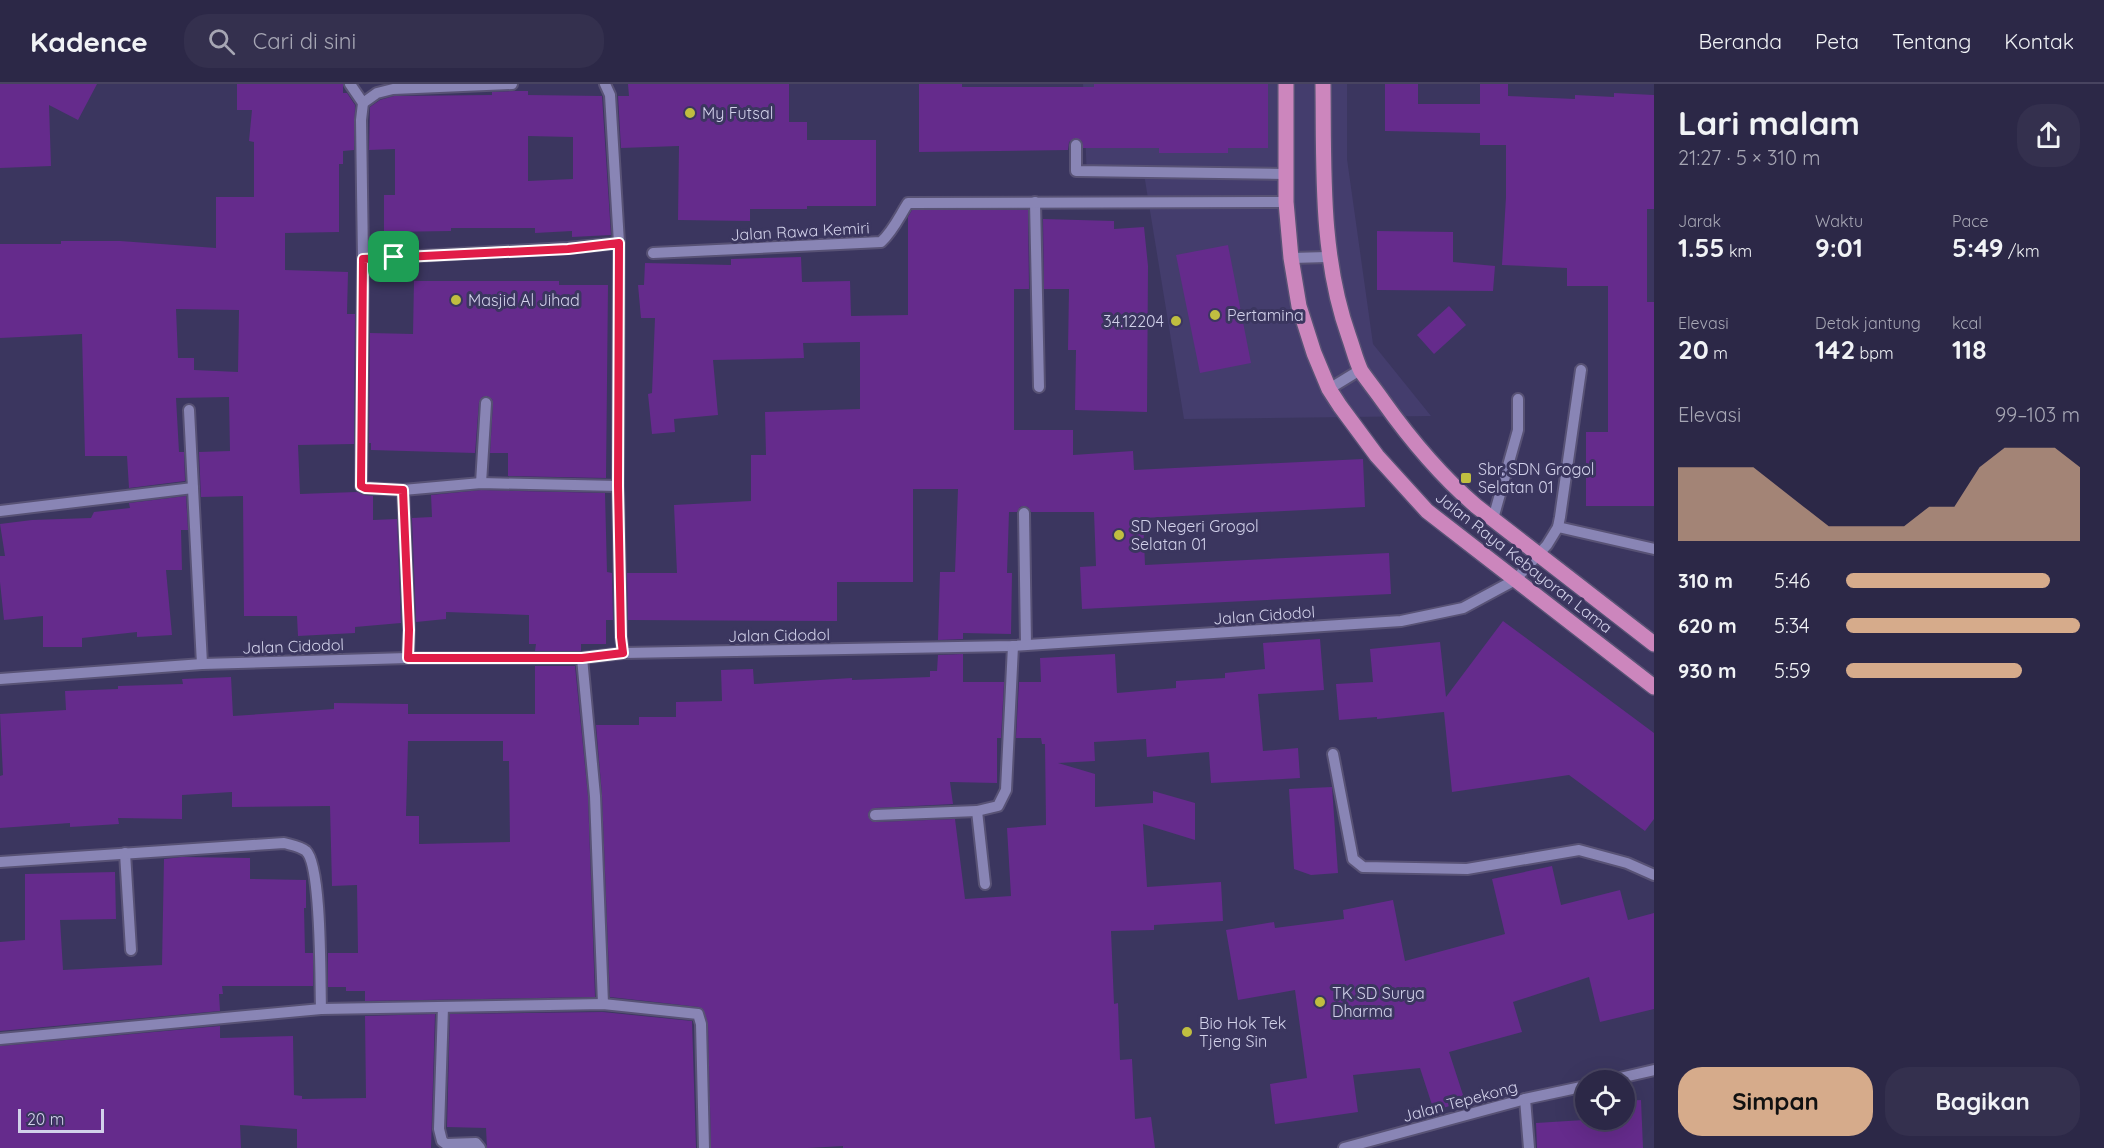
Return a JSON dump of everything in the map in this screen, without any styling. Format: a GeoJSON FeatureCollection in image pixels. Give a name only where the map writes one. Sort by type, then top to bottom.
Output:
{"type":"FeatureCollection","features":[{"type":"Feature","properties":{"kind":"main road","name":"Jalan Raya Kebayoran Lama"},"geometry":{"type":"LineString","coordinates":[[1286,84],[1286,202],[1291,258],[1299,306],[1314,353],[1329,388],[1377,456],[1427,511],[1654,687]]}},
{"type":"Feature","properties":{"kind":"main road","name":"Jalan Raya Kebayoran Lama"},"geometry":{"type":"LineString","coordinates":[[1323,84],[1324,195],[1328,257],[1340,313],[1360,370],[1395,418],[1454,487],[1654,644]]}},
{"type":"Feature","properties":{"kind":"street"},"geometry":{"type":"LineString","coordinates":[[350,84],[363,103],[361,120],[363,259],[361,486],[403,490],[481,483],[618,486]]}},
{"type":"Feature","properties":{"kind":"street"},"geometry":{"type":"LineString","coordinates":[[363,103],[377,93],[393,89],[512,84]]}},
{"type":"Feature","properties":{"kind":"street"},"geometry":{"type":"LineString","coordinates":[[604,84],[610,95],[619,243],[618,486],[623,653]]}},
{"type":"Feature","properties":{"kind":"street"},"geometry":{"type":"LineString","coordinates":[[1076,145],[1076,171],[1286,174]]}},
{"type":"Feature","properties":{"kind":"street"},"geometry":{"type":"LineString","coordinates":[[1035,202],[1039,387]]}},
{"type":"Feature","properties":{"kind":"street","name":"Jalan Rawa Kemiri"},"geometry":{"type":"LineString","coordinates":[[653,253],[881,242],[891,232],[898,216],[908,203],[1286,202]]}},
{"type":"Feature","properties":{"kind":"street"},"geometry":{"type":"LineString","coordinates":[[363,259],[568,249],[619,243]]}},
{"type":"Feature","properties":{"kind":"street"},"geometry":{"type":"LineString","coordinates":[[1291,258],[1328,257]]}},
{"type":"Feature","properties":{"kind":"street"},"geometry":{"type":"LineString","coordinates":[[1329,388],[1360,370]]}},
{"type":"Feature","properties":{"kind":"street"},"geometry":{"type":"LineString","coordinates":[[1581,370],[1558,527],[1654,549]]}},
{"type":"Feature","properties":{"kind":"street"},"geometry":{"type":"LineString","coordinates":[[1493,519],[1518,430],[1518,399]]}},
{"type":"Feature","properties":{"kind":"street"},"geometry":{"type":"LineString","coordinates":[[481,483],[486,403]]}},
{"type":"Feature","properties":{"kind":"street"},"geometry":{"type":"LineString","coordinates":[[189,410],[202,664]]}},
{"type":"Feature","properties":{"kind":"street"},"geometry":{"type":"LineString","coordinates":[[0,511],[193,488]]}},
{"type":"Feature","properties":{"kind":"street"},"geometry":{"type":"LineString","coordinates":[[403,490],[409,630],[408,658]]}},
{"type":"Feature","properties":{"kind":"street"},"geometry":{"type":"LineString","coordinates":[[1024,513],[1026,645]]}},
{"type":"Feature","properties":{"kind":"street","name":"Jalan Cidodol"},"geometry":{"type":"LineString","coordinates":[[0,679],[202,664],[408,658],[582,658],[623,653],[1026,645],[1401,621],[1463,608],[1515,580],[1547,545],[1558,527]]}},
{"type":"Feature","properties":{"kind":"street"},"geometry":{"type":"LineString","coordinates":[[875,815],[977,811],[998,806],[1006,790],[1013,645]]}},
{"type":"Feature","properties":{"kind":"street"},"geometry":{"type":"LineString","coordinates":[[582,658],[595,796],[603,1004]]}},
{"type":"Feature","properties":{"kind":"street"},"geometry":{"type":"LineString","coordinates":[[1333,754],[1353,859],[1363,867],[1467,869],[1579,850],[1627,863],[1654,875]]}},
{"type":"Feature","properties":{"kind":"street"},"geometry":{"type":"LineString","coordinates":[[977,811],[985,884]]}},
{"type":"Feature","properties":{"kind":"street"},"geometry":{"type":"LineString","coordinates":[[0,862],[284,843],[306,852],[312,861],[317,893],[321,1009]]}},
{"type":"Feature","properties":{"kind":"street"},"geometry":{"type":"LineString","coordinates":[[125,854],[131,950]]}},
{"type":"Feature","properties":{"kind":"street"},"geometry":{"type":"LineString","coordinates":[[0,1039],[321,1009],[603,1004],[699,1014],[704,1148]]}},
{"type":"Feature","properties":{"kind":"street"},"geometry":{"type":"LineString","coordinates":[[443,1007],[438,1129],[442,1141],[446,1144],[476,1143],[480,1148]]}},
{"type":"Feature","properties":{"kind":"street"},"geometry":{"type":"LineString","coordinates":[[1635,1075],[1654,1071]]}},
{"type":"Feature","properties":{"kind":"street","name":"Jalan Tepekong"},"geometry":{"type":"LineString","coordinates":[[1344,1148],[1525,1099],[1575,1088]]}},
{"type":"Feature","properties":{"kind":"street"},"geometry":{"type":"LineString","coordinates":[[1525,1099],[1529,1148]]}},
{"type":"Feature","properties":{"kind":"shaded area"},"geometry":{"type":"Polygon","coordinates":[[[1083,84],[1347,84],[1347,159],[1373,344],[1431,416],[1184,419],[1144,174],[1087,178],[1083,84]]]}},
{"type":"Feature","properties":{"kind":"building"},"geometry":{"type":"Polygon","coordinates":[[[0,84],[97,84],[78,120],[49,105],[51,166],[0,168],[0,84]]]}},
{"type":"Feature","properties":{"kind":"building"},"geometry":{"type":"Polygon","coordinates":[[[237,84],[343,84],[343,93],[347,93],[355,105],[354,150],[343,151],[343,164],[339,164],[339,232],[285,233],[285,270],[348,272],[347,314],[355,314],[354,444],[298,445],[300,494],[357,492],[373,496],[373,520],[397,519],[401,623],[355,627],[355,633],[298,636],[297,616],[244,616],[243,496],[201,497],[199,452],[230,451],[229,397],[176,398],[179,452],[184,452],[185,481],[129,488],[127,456],[85,456],[82,334],[0,338],[0,244],[120,241],[216,248],[216,197],[254,197],[254,142],[249,141],[252,110],[237,110],[237,84]],[[176,309],[178,358],[194,358],[194,370],[238,372],[239,310],[176,309]]]}},
{"type":"Feature","properties":{"kind":"building"},"geometry":{"type":"Polygon","coordinates":[[[628,84],[789,84],[789,122],[807,122],[807,140],[876,140],[876,206],[750,209],[750,221],[678,220],[679,146],[621,148],[618,96],[629,96],[628,84]]]}},
{"type":"Feature","properties":{"kind":"building"},"geometry":{"type":"Polygon","coordinates":[[[919,84],[962,84],[962,87],[1094,87],[1094,84],[1268,84],[1268,148],[1228,148],[1228,153],[1159,153],[1159,148],[1083,148],[1082,141],[1075,138],[1069,142],[1068,150],[919,152],[919,84]]]}},
{"type":"Feature","properties":{"kind":"building"},"geometry":{"type":"Polygon","coordinates":[[[1385,84],[1418,84],[1418,104],[1480,104],[1480,84],[1508,84],[1508,96],[1575,99],[1575,95],[1614,97],[1614,93],[1654,95],[1654,209],[1647,209],[1647,302],[1654,302],[1654,506],[1586,506],[1586,432],[1608,432],[1608,286],[1567,286],[1567,268],[1502,265],[1506,145],[1480,145],[1480,133],[1385,131],[1385,84]]]}},
{"type":"Feature","properties":{"kind":"building"},"geometry":{"type":"Polygon","coordinates":[[[528,91],[528,95],[602,96],[611,235],[572,237],[572,231],[535,233],[535,228],[451,228],[451,231],[384,232],[384,195],[395,195],[395,149],[369,150],[370,107],[380,100],[394,96],[492,95],[492,92],[528,91]],[[528,136],[528,181],[573,179],[573,137],[528,136]]]}},
{"type":"Feature","properties":{"kind":"building"},"geometry":{"type":"Polygon","coordinates":[[[912,210],[1028,210],[1029,289],[1014,289],[1014,430],[1073,430],[1073,455],[1133,451],[1134,470],[1363,459],[1365,507],[1143,518],[1145,565],[1389,553],[1391,594],[1082,609],[1080,567],[1096,566],[1094,512],[1031,512],[1028,507],[1023,506],[1017,512],[1009,512],[1007,573],[1012,573],[1011,634],[963,633],[963,639],[938,640],[940,572],[955,572],[958,489],[913,489],[913,582],[837,582],[837,621],[628,620],[627,573],[677,573],[674,505],[751,501],[751,455],[766,455],[765,412],[860,409],[860,342],[803,343],[804,358],[713,360],[718,415],[674,419],[675,432],[652,434],[648,394],[652,393],[655,318],[641,318],[638,285],[644,285],[645,263],[731,265],[731,259],[801,257],[802,282],[850,281],[851,316],[908,315],[908,217],[912,210]]]}},
{"type":"Feature","properties":{"kind":"building"},"geometry":{"type":"Polygon","coordinates":[[[1043,219],[1114,221],[1114,229],[1144,227],[1148,266],[1147,412],[1075,410],[1076,350],[1068,350],[1069,289],[1044,289],[1043,219]]]}},
{"type":"Feature","properties":{"kind":"building"},"geometry":{"type":"Polygon","coordinates":[[[1377,231],[1453,232],[1453,262],[1495,266],[1493,291],[1377,290],[1377,231]]]}},
{"type":"Feature","properties":{"kind":"building","name":"Pertamina"},"geometry":{"type":"Polygon","coordinates":[[[1228,245],[1251,363],[1200,373],[1176,255],[1228,245]]]}},
{"type":"Feature","properties":{"kind":"building"},"geometry":{"type":"Polygon","coordinates":[[[414,281],[559,281],[559,285],[608,285],[606,478],[508,476],[508,453],[490,453],[493,403],[492,399],[487,396],[482,397],[479,402],[475,453],[371,450],[371,443],[369,443],[370,333],[413,334],[414,281]]]}},
{"type":"Feature","properties":{"kind":"building"},"geometry":{"type":"Polygon","coordinates":[[[1449,306],[1466,325],[1434,354],[1417,335],[1449,306]]]}},
{"type":"Feature","properties":{"kind":"building"},"geometry":{"type":"Polygon","coordinates":[[[481,490],[605,493],[607,572],[612,573],[613,620],[606,620],[606,644],[581,644],[581,651],[535,651],[536,644],[529,644],[529,615],[446,612],[446,619],[416,622],[412,518],[432,517],[431,495],[481,490]]]}},
{"type":"Feature","properties":{"kind":"building"},"geometry":{"type":"Polygon","coordinates":[[[186,496],[188,530],[181,530],[182,570],[166,570],[172,635],[137,637],[137,632],[82,638],[82,647],[43,647],[43,616],[4,620],[0,556],[5,556],[0,524],[32,520],[91,518],[94,512],[130,508],[129,503],[186,496]]]}},
{"type":"Feature","properties":{"kind":"building"},"geometry":{"type":"Polygon","coordinates":[[[1503,621],[1654,733],[1654,819],[1645,831],[1569,775],[1452,792],[1444,712],[1377,719],[1377,717],[1339,720],[1336,684],[1373,682],[1370,649],[1440,642],[1446,697],[1503,621]]]}},
{"type":"Feature","properties":{"kind":"building"},"geometry":{"type":"Polygon","coordinates":[[[1320,639],[1324,690],[1258,694],[1263,751],[1298,748],[1300,778],[1211,783],[1209,752],[1147,757],[1146,739],[1094,742],[1095,761],[1058,763],[1095,774],[1095,807],[1153,803],[1153,791],[1195,803],[1195,840],[1143,824],[1147,887],[1221,882],[1223,921],[1154,925],[1154,930],[1111,931],[1114,1004],[1118,1003],[1120,1060],[1132,1059],[1135,1119],[1151,1117],[1155,1148],[843,1148],[843,1146],[711,1148],[708,1024],[703,1009],[610,997],[602,795],[596,725],[639,725],[639,717],[676,717],[676,702],[722,701],[721,670],[753,669],[754,684],[852,678],[852,680],[930,677],[930,671],[937,671],[938,655],[963,654],[963,682],[1004,682],[1001,738],[997,738],[997,783],[950,782],[953,804],[875,808],[869,811],[868,816],[871,821],[875,822],[955,819],[965,899],[1011,896],[1007,828],[1046,825],[1045,744],[1042,744],[1041,738],[1016,738],[1019,682],[1041,682],[1040,658],[1115,654],[1117,693],[1176,688],[1176,681],[1225,678],[1225,673],[1265,669],[1263,643],[1320,639]]]}},
{"type":"Feature","properties":{"kind":"building"},"geometry":{"type":"Polygon","coordinates":[[[535,666],[575,666],[588,796],[595,997],[365,1001],[365,991],[346,991],[346,987],[328,987],[328,953],[358,953],[357,885],[332,886],[330,806],[232,807],[232,792],[182,795],[182,819],[118,818],[119,824],[70,827],[70,823],[0,828],[0,776],[3,775],[0,714],[66,710],[65,691],[118,689],[118,686],[183,684],[182,679],[231,677],[233,716],[334,709],[334,703],[408,704],[408,714],[535,714],[535,666]],[[408,741],[406,816],[419,816],[419,844],[510,842],[509,761],[503,761],[503,741],[408,741]]]}},
{"type":"Feature","properties":{"kind":"building"},"geometry":{"type":"Polygon","coordinates":[[[1332,787],[1338,873],[1311,875],[1294,869],[1289,789],[1332,787]]]}},
{"type":"Feature","properties":{"kind":"building"},"geometry":{"type":"Polygon","coordinates":[[[250,858],[250,879],[306,880],[305,953],[313,953],[313,986],[222,986],[223,994],[219,994],[220,1011],[0,1031],[0,942],[25,940],[25,874],[115,872],[116,919],[60,920],[63,970],[162,965],[164,859],[250,858]]]}},
{"type":"Feature","properties":{"kind":"building"},"geometry":{"type":"Polygon","coordinates":[[[1552,866],[1561,905],[1620,890],[1628,920],[1654,913],[1654,1009],[1600,1022],[1589,977],[1513,1002],[1522,1032],[1449,1052],[1465,1101],[1434,1111],[1420,1068],[1353,1075],[1358,1112],[1275,1124],[1270,1084],[1307,1078],[1295,990],[1238,1000],[1226,930],[1274,922],[1275,928],[1344,919],[1343,910],[1393,900],[1405,961],[1505,934],[1492,879],[1552,866]]]}},
{"type":"Feature","properties":{"kind":"building"},"geometry":{"type":"Polygon","coordinates":[[[603,1012],[692,1021],[696,1148],[487,1148],[486,1128],[447,1127],[450,1014],[603,1012]]]}},
{"type":"Feature","properties":{"kind":"building"},"geometry":{"type":"Polygon","coordinates":[[[435,1014],[431,1148],[297,1148],[297,1129],[240,1125],[241,1148],[0,1148],[0,1046],[220,1026],[220,1038],[293,1036],[294,1095],[302,1096],[302,1099],[366,1098],[365,1016],[435,1014]]]}},
{"type":"Feature","properties":{"kind":"building"},"geometry":{"type":"Polygon","coordinates":[[[1635,1100],[1641,1100],[1643,1148],[1537,1148],[1536,1123],[1575,1121],[1575,1130],[1635,1130],[1635,1100]]]}},
{"type":"Feature","properties":{"kind":"place","name":"My Futsal"},"geometry":{"type":"Point","coordinates":[690,113]}},
{"type":"Feature","properties":{"kind":"place","name":"Masjid Al Jihad"},"geometry":{"type":"Point","coordinates":[456,300]}},
{"type":"Feature","properties":{"kind":"place","name":"Pertamina"},"geometry":{"type":"Point","coordinates":[1215,315]}},
{"type":"Feature","properties":{"kind":"place","name":"34.12204"},"geometry":{"type":"Point","coordinates":[1176,321]}},
{"type":"Feature","properties":{"kind":"place","name":"Sbr. SDN Grogol Selatan 01"},"geometry":{"type":"Point","coordinates":[1466,478]}},
{"type":"Feature","properties":{"kind":"place","name":"SD Negeri Grogol Selatan 01"},"geometry":{"type":"Point","coordinates":[1119,535]}},
{"type":"Feature","properties":{"kind":"place","name":"TK SD Surya Dharma"},"geometry":{"type":"Point","coordinates":[1320,1002]}},
{"type":"Feature","properties":{"kind":"place","name":"Bio Hok Tek Tjeng Sin"},"geometry":{"type":"Point","coordinates":[1187,1032]}},
{"type":"Feature","properties":{"kind":"route"},"geometry":{"type":"LineString","coordinates":[[619,243],[618,486],[623,653],[582,658],[408,658],[409,630],[403,490],[363,488],[361,486],[363,259],[394,257],[568,249],[619,243]]}}]}
